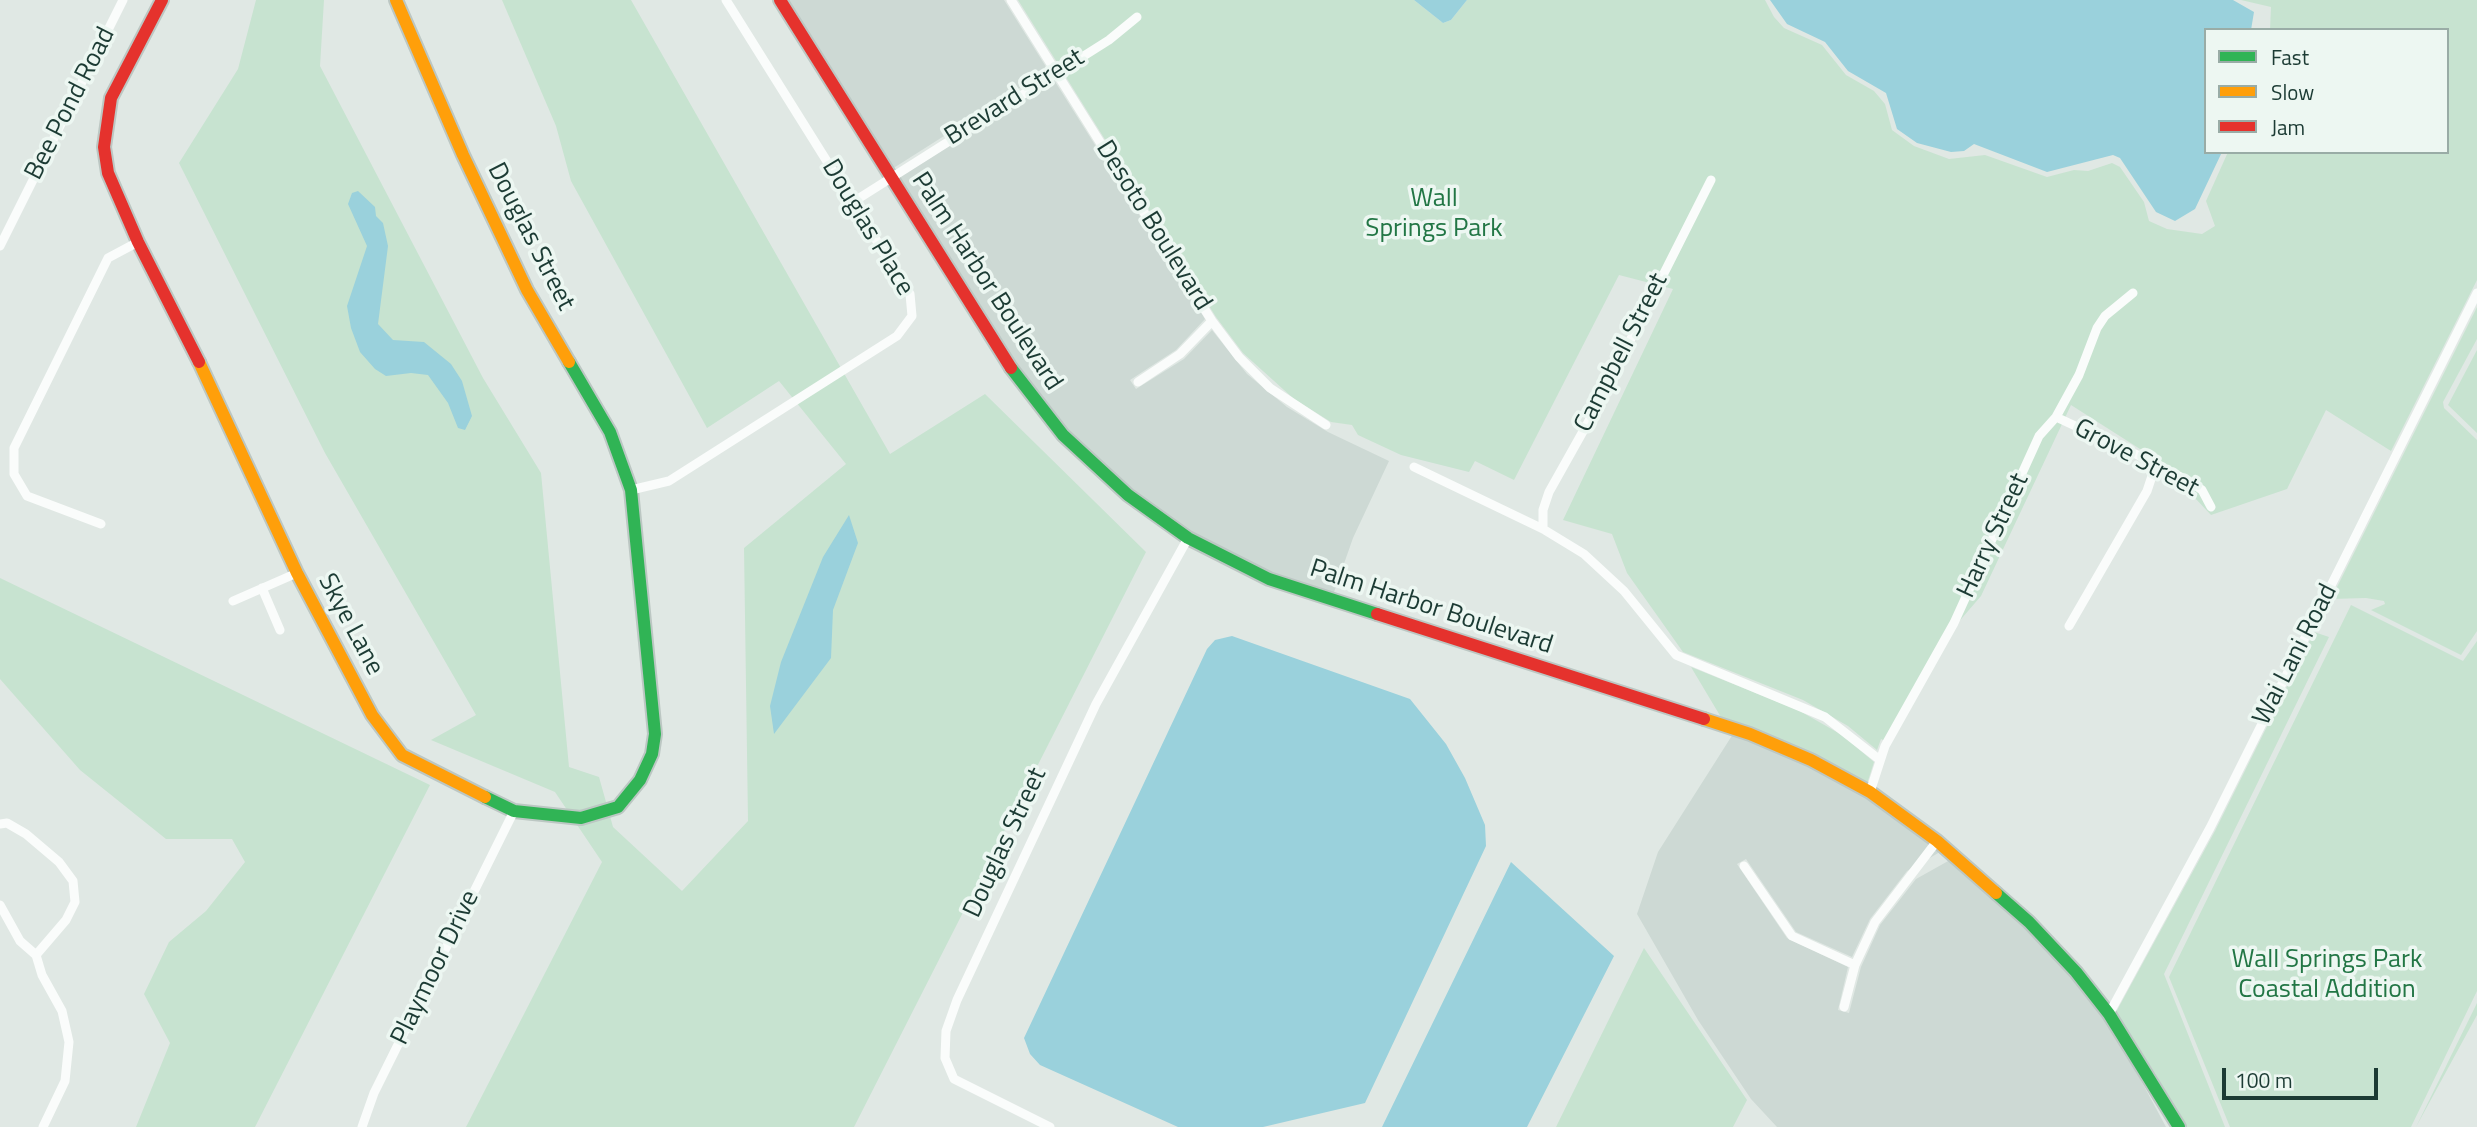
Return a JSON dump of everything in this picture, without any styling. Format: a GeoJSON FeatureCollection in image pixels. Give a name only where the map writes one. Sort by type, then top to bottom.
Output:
{"type":"FeatureCollection","features":[{"type":"Feature","properties":{"kind":"street","name":"Bee Pond Road"},"geometry":{"type":"LineString","coordinates":[[0,246],[123,0]]}},
{"type":"Feature","properties":{"kind":"street","name":"Skye Lane"},"geometry":{"type":"LineString","coordinates":[[162,0],[111,98],[104,148],[108,173],[138,242],[211,384],[296,573],[372,715],[402,755],[514,811],[539,816],[581,818],[618,807],[640,780],[652,754],[654,734],[631,490]]}},
{"type":"Feature","properties":{"kind":"street","name":"Douglas Street"},"geometry":{"type":"LineString","coordinates":[[396,0],[463,155],[527,290],[610,432],[631,490]]}},
{"type":"Feature","properties":{"kind":"street","name":"Douglas Place"},"geometry":{"type":"LineString","coordinates":[[631,490],[669,481],[907,327],[914,303],[911,293],[726,0]]}},
{"type":"Feature","properties":{"kind":"street","name":"Palm Harbor Boulevard"},"geometry":{"type":"LineString","coordinates":[[780,0],[996,347],[1038,406],[1104,475],[1188,538],[1269,579],[1778,744],[1870,792],[1937,841],[2029,922],[2076,972],[2109,1014],[2179,1127]]}},
{"type":"Feature","properties":{"kind":"street","name":"Desoto Boulevard"},"geometry":{"type":"LineString","coordinates":[[1011,0],[1212,321],[1239,356],[1270,388],[1326,425]]}},
{"type":"Feature","properties":{"kind":"street","name":"Brevard Street"},"geometry":{"type":"LineString","coordinates":[[853,201],[1109,40],[1137,17]]}},
{"type":"Feature","properties":{"kind":"street","name":"Campbell Street"},"geometry":{"type":"LineString","coordinates":[[1543,528],[1543,510],[1549,492],[1595,410],[1711,180]]}},
{"type":"Feature","properties":{"kind":"street"},"geometry":{"type":"LineString","coordinates":[[101,524],[27,496],[14,474],[14,448],[108,258],[138,242]]}},
{"type":"Feature","properties":{"kind":"street","name":"Harry Street"},"geometry":{"type":"LineString","coordinates":[[1870,792],[1889,737],[1954,623],[2039,436],[2056,417],[2085,364],[2097,328],[2105,316],[2133,293]]}},
{"type":"Feature","properties":{"kind":"street","name":"Wai Lani Road"},"geometry":{"type":"LineString","coordinates":[[2109,1014],[2210,828],[2477,293]]}},
{"type":"Feature","properties":{"kind":"street"},"geometry":{"type":"LineString","coordinates":[[1138,382],[1180,354],[1212,321]]}},
{"type":"Feature","properties":{"kind":"street","name":"Grove Street"},"geometry":{"type":"LineString","coordinates":[[2056,417],[2144,458],[2150,468],[2192,483],[2203,490],[2211,507]]}},
{"type":"Feature","properties":{"kind":"street"},"geometry":{"type":"LineString","coordinates":[[1414,467],[1543,528],[1607,573],[1676,655],[1825,718],[1880,760]]}},
{"type":"Feature","properties":{"kind":"street"},"geometry":{"type":"LineString","coordinates":[[2069,626],[2147,491],[2152,476],[2150,468]]}},
{"type":"Feature","properties":{"kind":"street","name":"Douglas Street"},"geometry":{"type":"LineString","coordinates":[[1050,1127],[954,1079],[945,1058],[946,1031],[957,1000],[1096,704],[1188,538]]}},
{"type":"Feature","properties":{"kind":"street"},"geometry":{"type":"LineString","coordinates":[[233,601],[296,573]]}},
{"type":"Feature","properties":{"kind":"street"},"geometry":{"type":"LineString","coordinates":[[262,588],[280,630]]}},
{"type":"Feature","properties":{"kind":"street","name":"Playmoor Drive"},"geometry":{"type":"LineString","coordinates":[[362,1127],[374,1093],[514,811]]}},
{"type":"Feature","properties":{"kind":"street"},"geometry":{"type":"LineString","coordinates":[[0,824],[7,823],[26,834],[59,862],[73,881],[75,902],[66,920],[36,955]]}},
{"type":"Feature","properties":{"kind":"street"},"geometry":{"type":"LineString","coordinates":[[1844,1007],[1855,965],[1875,922],[1937,841]]}},
{"type":"Feature","properties":{"kind":"street"},"geometry":{"type":"LineString","coordinates":[[1744,866],[1792,936],[1855,965]]}},
{"type":"Feature","properties":{"kind":"street"},"geometry":{"type":"LineString","coordinates":[[0,905],[20,941],[36,955],[42,975],[62,1011],[69,1042],[65,1081],[43,1127]]}},
{"type":"Feature","properties":{"kind":"shaded area"},"geometry":{"type":"Polygon","coordinates":[[[786,0],[1004,0],[1048,70],[892,169],[786,0]]]}},
{"type":"Feature","properties":{"kind":"shaded area"},"geometry":{"type":"Polygon","coordinates":[[[1054,80],[1205,319],[1176,350],[1130,380],[1136,389],[1184,359],[1212,330],[1247,374],[1287,407],[1328,432],[1389,461],[1353,538],[1333,595],[1271,574],[1191,534],[1131,491],[1067,431],[1023,376],[898,178],[1054,80]]]}},
{"type":"Feature","properties":{"kind":"shaded area"},"geometry":{"type":"Polygon","coordinates":[[[1733,734],[1780,751],[1867,796],[1940,852],[1907,871],[1870,919],[1852,957],[1796,932],[1746,859],[1737,864],[1787,938],[1848,967],[1838,1010],[1849,1013],[1861,967],[1880,925],[1916,879],[1950,860],[2025,925],[2072,975],[2116,1034],[2166,1127],[1777,1127],[1751,1099],[1698,1020],[1637,914],[1658,852],[1733,734]]]}},
{"type":"Feature","properties":{"kind":"green space"},"geometry":{"type":"Polygon","coordinates":[[[256,0],[324,0],[320,66],[483,378],[541,473],[569,767],[599,777],[613,827],[682,891],[748,821],[744,548],[846,464],[779,381],[707,428],[571,181],[556,126],[502,0],[631,0],[890,454],[985,394],[1146,552],[854,1127],[466,1127],[602,862],[555,792],[431,740],[476,715],[325,453],[179,163],[238,69],[256,0]]]}},
{"type":"Feature","properties":{"kind":"green space","name":"Wall Springs Park"},"geometry":{"type":"Polygon","coordinates":[[[1018,0],[1414,0],[1443,23],[1451,20],[1467,0],[1765,0],[1784,28],[1822,45],[1846,75],[1874,91],[1885,104],[1892,130],[1914,146],[1949,159],[1985,155],[2047,177],[2074,170],[2088,171],[2112,163],[2120,167],[2144,202],[2149,221],[2167,229],[2202,234],[2215,226],[2206,201],[2227,154],[2449,154],[2449,28],[2270,28],[2271,7],[2241,0],[2477,0],[2477,280],[2391,451],[2326,410],[2287,489],[2211,515],[2162,463],[2071,405],[1981,596],[1956,625],[1887,742],[1881,739],[1877,750],[1848,726],[1803,700],[1683,652],[1627,573],[1612,534],[1563,520],[1673,289],[1619,275],[1514,480],[1475,461],[1469,472],[1401,455],[1358,435],[1352,425],[1331,422],[1294,399],[1243,353],[1216,317],[1064,74],[1084,62],[1078,52],[1058,64],[1018,0]]]}},
{"type":"Feature","properties":{"kind":"green space"},"geometry":{"type":"Polygon","coordinates":[[[2477,307],[2477,339],[2443,402],[2444,408],[2477,440],[2477,631],[2461,655],[2371,610],[2385,604],[2384,601],[2366,598],[2331,599],[2477,307]]]}},
{"type":"Feature","properties":{"kind":"green space"},"geometry":{"type":"Polygon","coordinates":[[[2477,350],[2477,433],[2448,405],[2477,350]]]}},
{"type":"Feature","properties":{"kind":"green space"},"geometry":{"type":"Polygon","coordinates":[[[0,578],[430,785],[255,1127],[136,1127],[170,1043],[144,994],[169,942],[206,911],[245,862],[232,839],[166,839],[80,770],[0,679],[0,578]]]}},
{"type":"Feature","properties":{"kind":"green space","name":"Wall Springs Park Coastal Addition"},"geometry":{"type":"Polygon","coordinates":[[[2351,605],[2463,661],[2477,641],[2477,991],[2411,1127],[2230,1127],[2169,977],[2351,605]]]}},
{"type":"Feature","properties":{"kind":"green space"},"geometry":{"type":"Polygon","coordinates":[[[2314,632],[2329,637],[2164,974],[2225,1127],[2185,1127],[2155,1073],[2115,1014],[2215,831],[2314,632]]]}},
{"type":"Feature","properties":{"kind":"green space"},"geometry":{"type":"Polygon","coordinates":[[[1691,667],[1798,710],[1842,735],[1874,762],[1867,784],[1785,741],[1722,719],[1691,667]]]}},
{"type":"Feature","properties":{"kind":"green space"},"geometry":{"type":"Polygon","coordinates":[[[1644,948],[1747,1100],[1733,1127],[1556,1127],[1644,948]]]}},
{"type":"Feature","properties":{"kind":"green space"},"geometry":{"type":"Polygon","coordinates":[[[2477,1003],[2477,1015],[2416,1127],[2477,1003]]]}},
{"type":"Feature","properties":{"kind":"water"},"geometry":{"type":"Polygon","coordinates":[[[1414,0],[1467,0],[1451,20],[1443,23],[1414,0]]]}},
{"type":"Feature","properties":{"kind":"water"},"geometry":{"type":"Polygon","coordinates":[[[1770,0],[2233,0],[2254,12],[2251,28],[2204,28],[2204,154],[2221,154],[2195,209],[2175,221],[2156,212],[2120,158],[2113,155],[2047,172],[1974,144],[1964,151],[1951,152],[1917,143],[1897,129],[1886,93],[1848,71],[1825,42],[1787,24],[1770,0]]]}},
{"type":"Feature","properties":{"kind":"water"},"geometry":{"type":"Polygon","coordinates":[[[358,191],[375,207],[376,216],[383,223],[388,246],[378,324],[393,340],[424,342],[451,364],[462,381],[472,416],[465,430],[458,428],[448,403],[428,375],[411,373],[386,376],[375,369],[360,352],[351,328],[347,306],[367,246],[348,204],[352,193],[358,191]]]}},
{"type":"Feature","properties":{"kind":"water"},"geometry":{"type":"Polygon","coordinates":[[[849,515],[858,543],[833,610],[831,658],[774,734],[770,706],[781,662],[823,557],[849,515]]]}},
{"type":"Feature","properties":{"kind":"water"},"geometry":{"type":"Polygon","coordinates":[[[1232,636],[1410,699],[1446,744],[1465,778],[1485,825],[1486,846],[1365,1103],[1263,1127],[1178,1127],[1040,1065],[1030,1054],[1024,1038],[1207,649],[1215,640],[1232,636]]]}},
{"type":"Feature","properties":{"kind":"water"},"geometry":{"type":"Polygon","coordinates":[[[1511,862],[1614,956],[1527,1127],[1382,1127],[1511,862]]]}},
{"type":"Feature","properties":{"kind":"traffic: fast"},"geometry":{"type":"LineString","coordinates":[[485,797],[514,811],[581,818],[618,807],[640,780],[652,754],[655,734],[631,490],[610,432],[569,362]]}},
{"type":"Feature","properties":{"kind":"traffic: fast"},"geometry":{"type":"LineString","coordinates":[[1011,368],[1063,435],[1128,495],[1188,538],[1269,579],[1377,614]]}},
{"type":"Feature","properties":{"kind":"traffic: fast"},"geometry":{"type":"LineString","coordinates":[[1996,893],[2029,922],[2076,972],[2109,1014],[2179,1127]]}},
{"type":"Feature","properties":{"kind":"traffic: slow"},"geometry":{"type":"LineString","coordinates":[[396,0],[463,155],[527,290],[569,362]]}},
{"type":"Feature","properties":{"kind":"traffic: slow"},"geometry":{"type":"LineString","coordinates":[[199,362],[297,573],[372,715],[402,755],[485,797]]}},
{"type":"Feature","properties":{"kind":"traffic: slow"},"geometry":{"type":"LineString","coordinates":[[1704,719],[1750,734],[1811,760],[1870,792],[1937,841],[1996,893]]}},
{"type":"Feature","properties":{"kind":"traffic: jam"},"geometry":{"type":"LineString","coordinates":[[162,0],[111,98],[104,147],[108,173],[138,242],[199,362]]}},
{"type":"Feature","properties":{"kind":"traffic: jam"},"geometry":{"type":"LineString","coordinates":[[780,0],[1011,368]]}},
{"type":"Feature","properties":{"kind":"traffic: jam"},"geometry":{"type":"LineString","coordinates":[[1377,614],[1704,719]]}}]}
